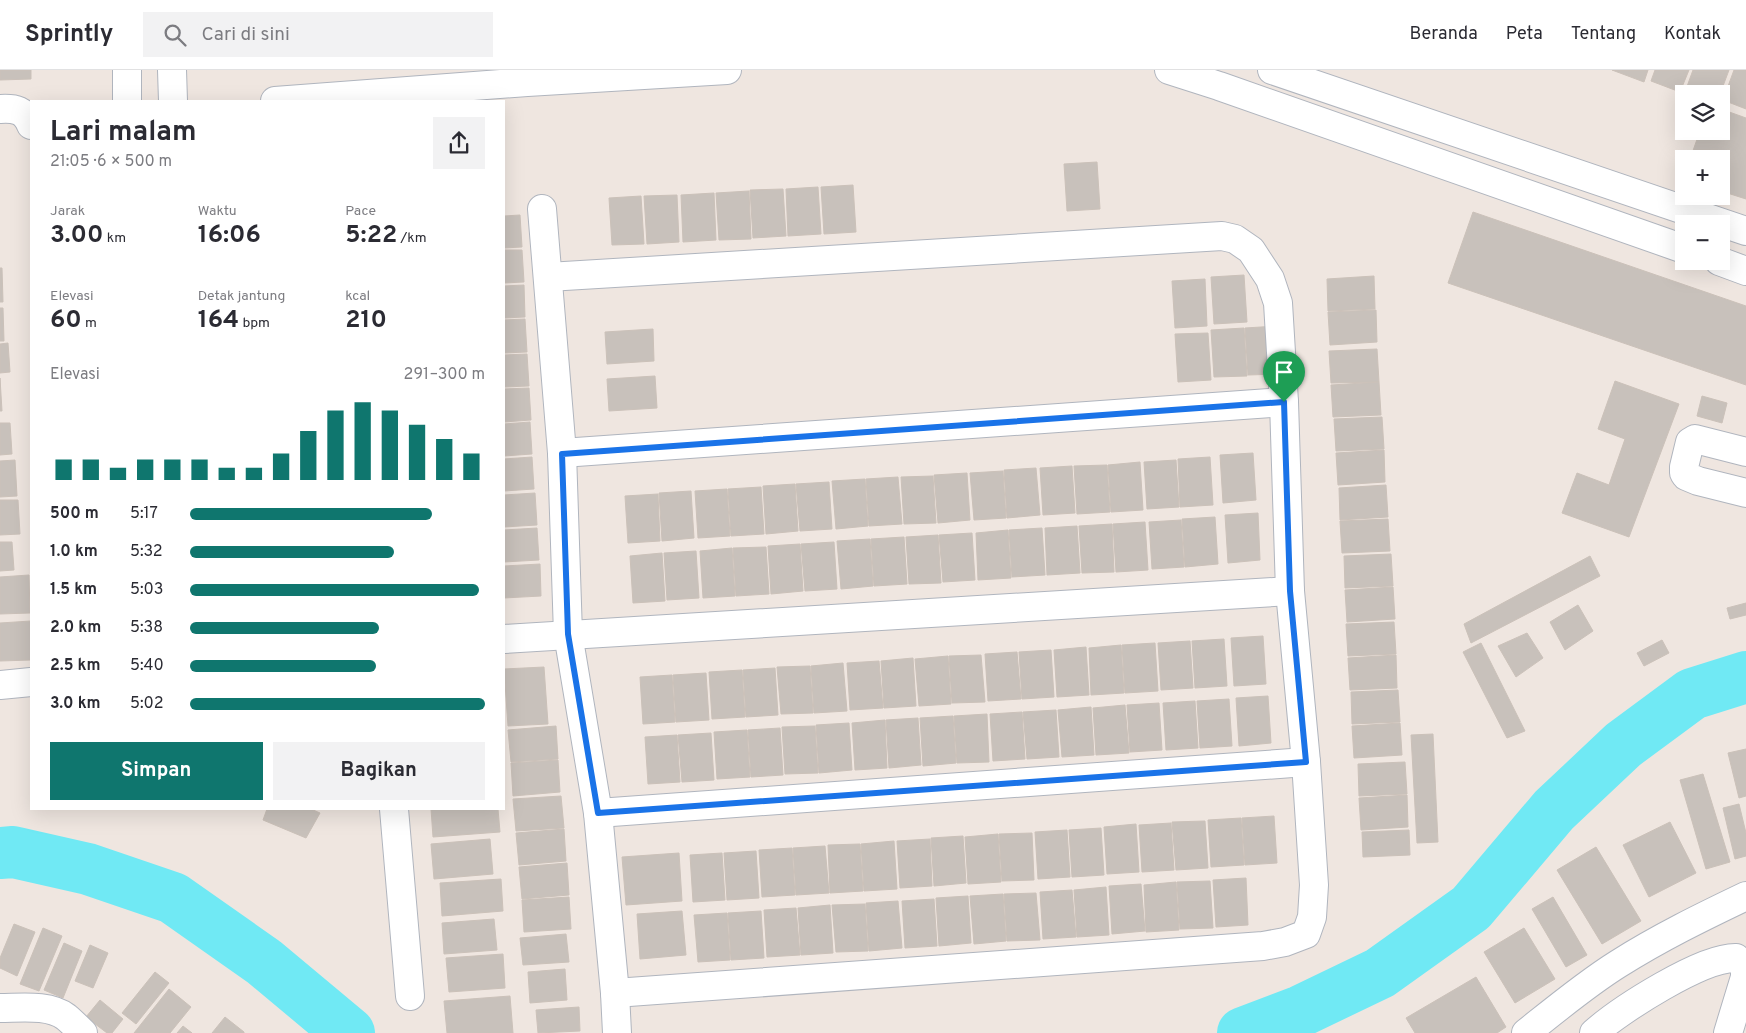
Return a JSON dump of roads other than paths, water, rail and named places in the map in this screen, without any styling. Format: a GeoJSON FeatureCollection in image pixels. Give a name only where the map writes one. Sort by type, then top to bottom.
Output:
{"type":"FeatureCollection","features":[{"type":"Feature","properties":{"kind":"street"},"geometry":{"type":"LineString","coordinates":[[127,70],[127,100]]}},
{"type":"Feature","properties":{"kind":"street"},"geometry":{"type":"LineString","coordinates":[[172,70],[173,100]]}},
{"type":"Feature","properties":{"kind":"street"},"geometry":{"type":"LineString","coordinates":[[285,100],[526,76],[727,70]]}},
{"type":"Feature","properties":{"kind":"street"},"geometry":{"type":"LineString","coordinates":[[1169,70],[1675,246]]}},
{"type":"Feature","properties":{"kind":"street"},"geometry":{"type":"LineString","coordinates":[[1272,70],[1746,231]]}},
{"type":"Feature","properties":{"kind":"street"},"geometry":{"type":"LineString","coordinates":[[0,109],[14,108],[20,110],[26,115],[30,123]]}},
{"type":"Feature","properties":{"kind":"street"},"geometry":{"type":"LineString","coordinates":[[1604,221],[1616,187]]}},
{"type":"Feature","properties":{"kind":"street"},"geometry":{"type":"LineString","coordinates":[[542,209],[562,454],[568,634],[598,813],[617,1033]]}},
{"type":"Feature","properties":{"kind":"street"},"geometry":{"type":"LineString","coordinates":[[548,277],[1222,236],[1235,238],[1257,257],[1275,291],[1278,303],[1284,402],[1290,591],[1306,762],[1314,904],[1306,934],[1285,942],[1244,947],[615,993]]}},
{"type":"Feature","properties":{"kind":"street"},"geometry":{"type":"LineString","coordinates":[[1730,265],[1746,271]]}},
{"type":"Feature","properties":{"kind":"street"},"geometry":{"type":"LineString","coordinates":[[562,454],[1284,402]]}},
{"type":"Feature","properties":{"kind":"street"},"geometry":{"type":"LineString","coordinates":[[1746,452],[1695,439],[1690,442],[1683,470],[1686,476],[1698,481],[1746,493]]}},
{"type":"Feature","properties":{"kind":"street"},"geometry":{"type":"LineString","coordinates":[[505,639],[1290,591]]}},
{"type":"Feature","properties":{"kind":"street"},"geometry":{"type":"LineString","coordinates":[[0,685],[30,682]]}},
{"type":"Feature","properties":{"kind":"street"},"geometry":{"type":"LineString","coordinates":[[598,813],[1306,762]]}},
{"type":"Feature","properties":{"kind":"street"},"geometry":{"type":"LineString","coordinates":[[394,810],[410,996]]}},
{"type":"Feature","properties":{"kind":"street"},"geometry":{"type":"LineString","coordinates":[[1526,1033],[1617,964],[1688,924],[1746,896]]}},
{"type":"Feature","properties":{"kind":"street"},"geometry":{"type":"LineString","coordinates":[[1594,1033],[1637,1002],[1690,971],[1726,958],[1736,958],[1745,966],[1745,977],[1728,1033]]}},
{"type":"Feature","properties":{"kind":"street"},"geometry":{"type":"LineString","coordinates":[[0,1008],[34,1008],[54,1011],[65,1016],[83,1033]]}},
{"type":"Feature","properties":{"kind":"waterway"},"geometry":{"type":"LineString","coordinates":[[1243,1033],[1301,1011],[1380,973],[1471,908],[1554,810],[1623,745],[1692,694],[1746,677]]}},
{"type":"Feature","properties":{"kind":"waterway"},"geometry":{"type":"LineString","coordinates":[[0,853],[13,852],[88,869],[173,898],[264,962],[349,1033]]}}]}
